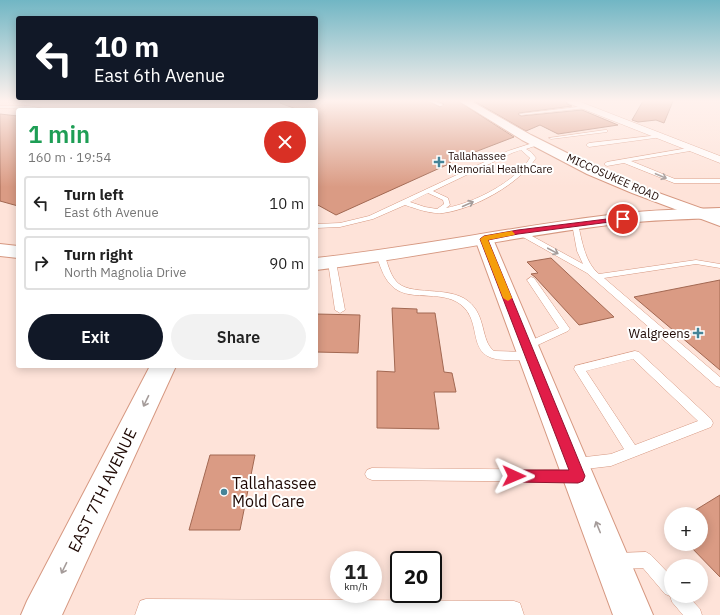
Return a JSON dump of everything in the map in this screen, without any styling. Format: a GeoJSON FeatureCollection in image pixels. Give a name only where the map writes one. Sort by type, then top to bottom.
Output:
{"type":"FeatureCollection","features":[{"type":"Feature","properties":{"kind":"street","name":"MICCOSUKEE ROAD"},"geometry":{"type":"LineString","coordinates":[[522,130],[636,190],[720,221]]}},
{"type":"Feature","properties":{"kind":"street","name":"MICCOSUKEE ROAD"},"geometry":{"type":"LineString","coordinates":[[527,130],[545,141],[607,164],[668,192],[701,213]]}},
{"type":"Feature","properties":{"kind":"street"},"geometry":{"type":"LineString","coordinates":[[644,130],[720,160]]}},
{"type":"Feature","properties":{"kind":"street"},"geometry":{"type":"LineString","coordinates":[[324,263],[576,224],[651,216],[720,212]]}},
{"type":"Feature","properties":{"kind":"street"},"geometry":{"type":"LineString","coordinates":[[484,239],[633,615]]}},
{"type":"Feature","properties":{"kind":"street"},"geometry":{"type":"LineString","coordinates":[[0,250],[16,252]]}},
{"type":"Feature","properties":{"kind":"street","name":"EAST 7TH AVENUE"},"geometry":{"type":"LineString","coordinates":[[41,615],[162,368]]}},
{"type":"Feature","properties":{"kind":"lane"},"geometry":{"type":"LineString","coordinates":[[318,226],[353,223],[371,218],[521,148],[545,141],[605,131]]}},
{"type":"Feature","properties":{"kind":"lane"},"geometry":{"type":"LineString","coordinates":[[589,145],[660,136]]}},
{"type":"Feature","properties":{"kind":"lane"},"geometry":{"type":"LineString","coordinates":[[404,202],[435,211],[458,209],[469,204],[490,194],[509,182],[531,164],[533,158],[529,153],[521,148]]}},
{"type":"Feature","properties":{"kind":"lane"},"geometry":{"type":"LineString","coordinates":[[607,164],[694,150]]}},
{"type":"Feature","properties":{"kind":"lane"},"geometry":{"type":"LineString","coordinates":[[625,161],[674,181],[720,181]]}},
{"type":"Feature","properties":{"kind":"lane"},"geometry":{"type":"LineString","coordinates":[[428,191],[441,195],[446,199],[447,205],[444,208],[435,211]]}},
{"type":"Feature","properties":{"kind":"lane"},"geometry":{"type":"LineString","coordinates":[[576,224],[581,251],[594,274]]}},
{"type":"Feature","properties":{"kind":"lane"},"geometry":{"type":"LineString","coordinates":[[518,232],[594,274],[720,383]]}},
{"type":"Feature","properties":{"kind":"lane"},"geometry":{"type":"LineString","coordinates":[[380,255],[394,285],[399,288],[409,291],[446,294],[460,299],[469,307],[475,316],[484,347],[489,354],[495,355],[529,351],[565,329],[530,280]]}},
{"type":"Feature","properties":{"kind":"lane"},"geometry":{"type":"LineString","coordinates":[[594,274],[696,262],[720,266]]}},
{"type":"Feature","properties":{"kind":"lane"},"geometry":{"type":"LineString","coordinates":[[324,263],[340,310]]}},
{"type":"Feature","properties":{"kind":"lane"},"geometry":{"type":"LineString","coordinates":[[372,474],[576,470],[611,460],[632,452],[707,423],[635,355],[579,369],[632,452]]}},
{"type":"Feature","properties":{"kind":"lane"},"geometry":{"type":"LineString","coordinates":[[612,561],[646,560],[664,580]]}},
{"type":"Feature","properties":{"kind":"lane"},"geometry":{"type":"LineString","coordinates":[[684,603],[694,615]]}},
{"type":"Feature","properties":{"kind":"lane"},"geometry":{"type":"LineString","coordinates":[[143,615],[146,606],[514,609],[516,615]]}},
{"type":"Feature","properties":{"kind":"building"},"geometry":{"type":"Polygon","coordinates":[[[0,130],[16,130],[16,205],[0,201],[0,130]]]}},
{"type":"Feature","properties":{"kind":"building"},"geometry":{"type":"Polygon","coordinates":[[[318,130],[503,130],[514,137],[449,162],[451,163],[336,215],[318,205],[318,130]]]}},
{"type":"Feature","properties":{"kind":"building"},"geometry":{"type":"Polygon","coordinates":[[[549,130],[587,130],[558,134],[549,130]]]}},
{"type":"Feature","properties":{"kind":"building"},"geometry":{"type":"Polygon","coordinates":[[[551,258],[614,317],[579,325],[531,274],[538,273],[527,262],[551,258]]]}},
{"type":"Feature","properties":{"kind":"building","name":"Walgreens"},"geometry":{"type":"Polygon","coordinates":[[[720,280],[720,370],[634,297],[720,280]]]}},
{"type":"Feature","properties":{"kind":"building"},"geometry":{"type":"Polygon","coordinates":[[[392,308],[417,309],[417,313],[435,313],[444,372],[452,373],[456,392],[434,392],[439,429],[377,428],[377,371],[395,372],[392,308]]]}},
{"type":"Feature","properties":{"kind":"building"},"geometry":{"type":"Polygon","coordinates":[[[318,314],[360,315],[358,353],[318,352],[318,314]]]}},
{"type":"Feature","properties":{"kind":"building","name":"Tallahassee Mold Care"},"geometry":{"type":"Polygon","coordinates":[[[210,455],[255,455],[240,530],[189,530],[210,455]]]}},
{"type":"Feature","properties":{"kind":"building"},"geometry":{"type":"Polygon","coordinates":[[[720,495],[720,577],[708,565],[708,559],[703,559],[695,551],[708,551],[708,507],[700,507],[720,495]]]}},
{"type":"Feature","properties":{"kind":"slow traffic"},"geometry":{"type":"LineString","coordinates":[[508,298],[484,239],[512,234]]}},
{"type":"Feature","properties":{"kind":"place","name":"Tallahassee Memorial HealthCare"},"geometry":{"type":"Point","coordinates":[439,162]}},
{"type":"Feature","properties":{"kind":"place","name":"Walgreens"},"geometry":{"type":"Point","coordinates":[698,333]}},
{"type":"Feature","properties":{"kind":"place","name":"Tallahassee Mold Care"},"geometry":{"type":"Point","coordinates":[224,492]}},
{"type":"Feature","properties":{"kind":"route"},"geometry":{"type":"LineString","coordinates":[[514,476],[578,476],[484,239],[518,232],[623,219]]}}]}
